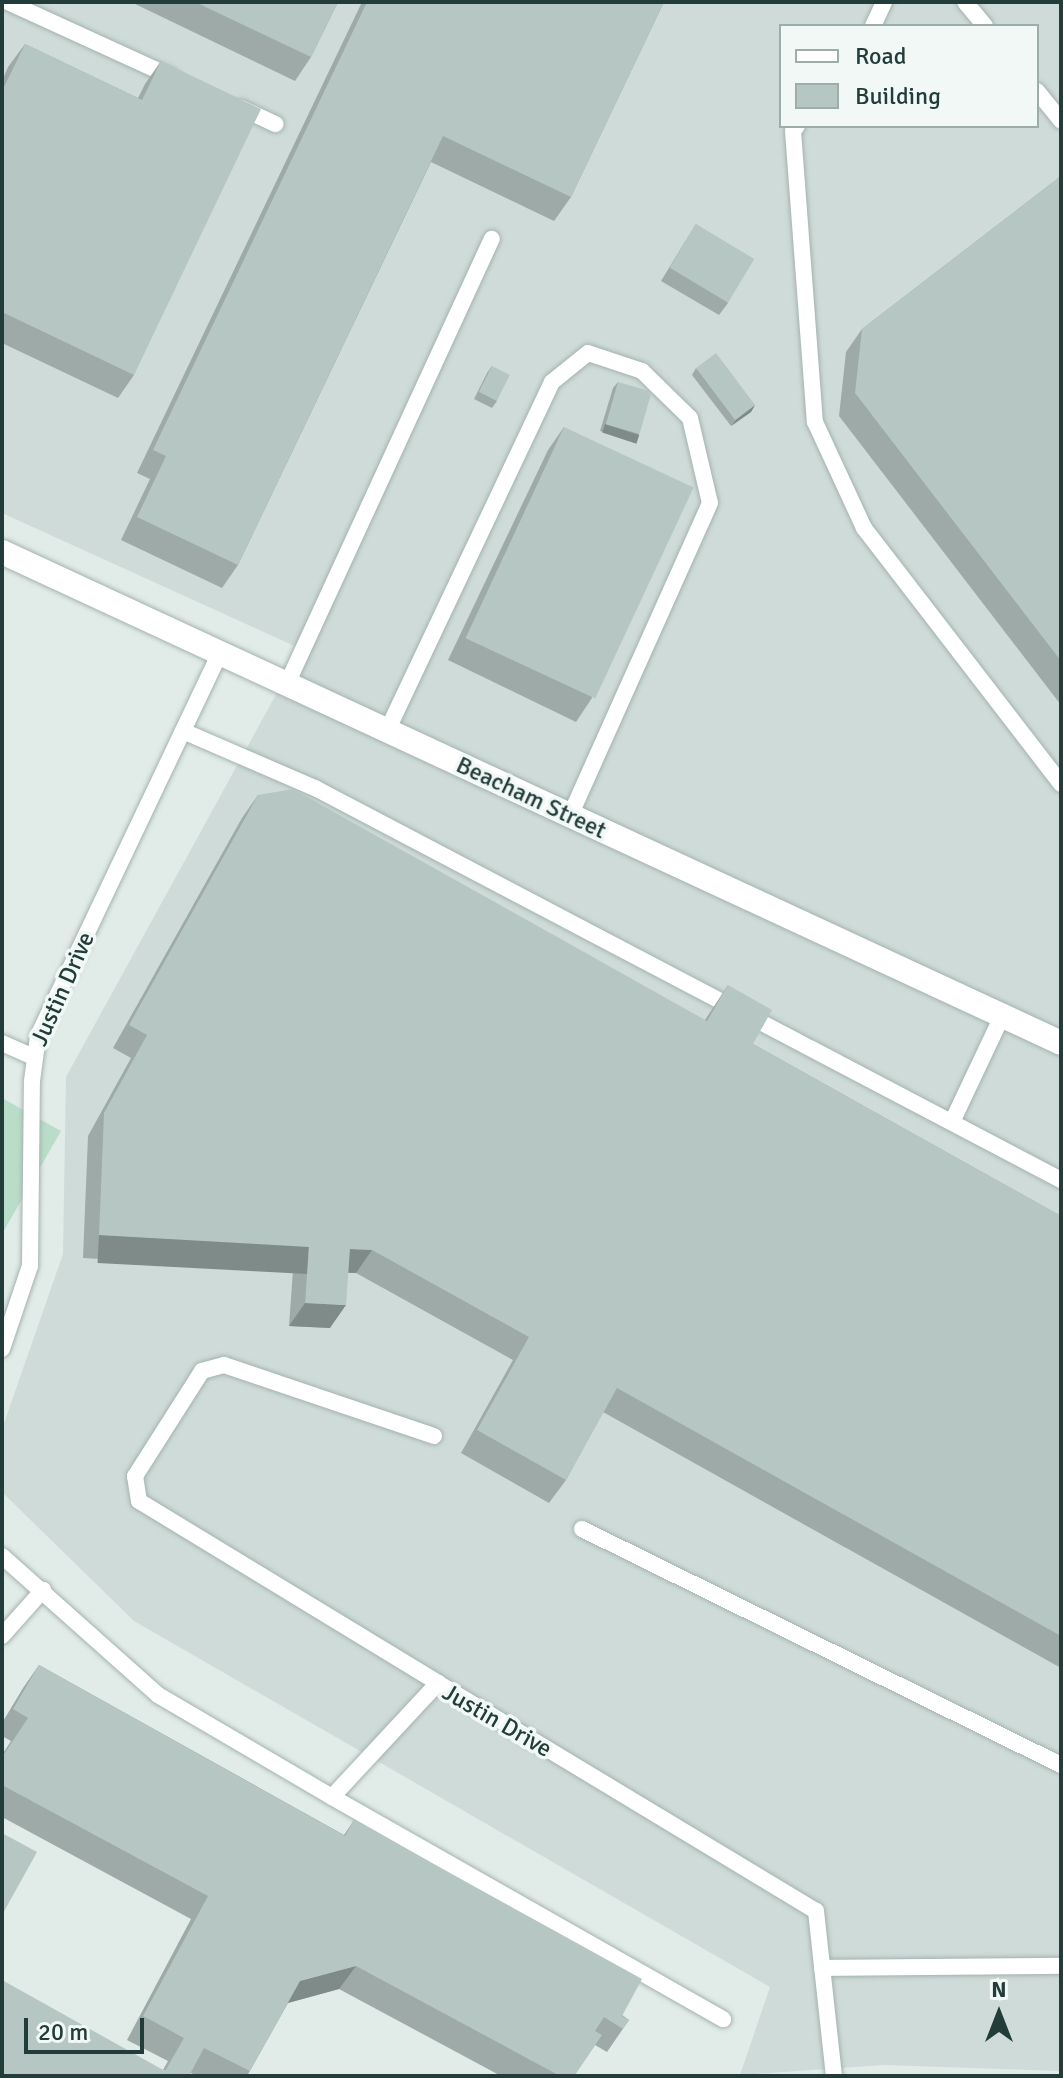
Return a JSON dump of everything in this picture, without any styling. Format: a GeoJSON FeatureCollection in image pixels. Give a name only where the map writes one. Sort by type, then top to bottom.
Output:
{"type":"FeatureCollection","features":[{"type":"Feature","properties":{"kind":"main road","name":"Beacham Street"},"geometry":{"type":"LineString","coordinates":[[2,552],[1061,1043]]}},
{"type":"Feature","properties":{"kind":"lane"},"geometry":{"type":"LineString","coordinates":[[8,2],[191,86]]}},
{"type":"Feature","properties":{"kind":"lane"},"geometry":{"type":"LineString","coordinates":[[874,24],[884,2]]}},
{"type":"Feature","properties":{"kind":"lane"},"geometry":{"type":"LineString","coordinates":[[965,2],[983,24]]}},
{"type":"Feature","properties":{"kind":"lane"},"geometry":{"type":"LineString","coordinates":[[1039,94],[1061,121]]}},
{"type":"Feature","properties":{"kind":"lane"},"geometry":{"type":"LineString","coordinates":[[219,99],[275,124]]}},
{"type":"Feature","properties":{"kind":"lane"},"geometry":{"type":"LineString","coordinates":[[795,128],[793,131],[815,422],[864,528],[1061,784]]}},
{"type":"Feature","properties":{"kind":"lane"},"geometry":{"type":"LineString","coordinates":[[287,684],[492,239]]}},
{"type":"Feature","properties":{"kind":"lane"},"geometry":{"type":"LineString","coordinates":[[387,731],[552,382],[588,353],[642,371],[690,418],[710,503],[570,816]]}},
{"type":"Feature","properties":{"kind":"lane","name":"Justin Drive"},"geometry":{"type":"LineString","coordinates":[[2,1349],[30,1266],[33,1057],[220,653]]}},
{"type":"Feature","properties":{"kind":"lane"},"geometry":{"type":"LineString","coordinates":[[183,731],[315,788],[1061,1180]]}},
{"type":"Feature","properties":{"kind":"lane"},"geometry":{"type":"LineString","coordinates":[[952,1122],[1002,1016]]}},
{"type":"Feature","properties":{"kind":"lane"},"geometry":{"type":"LineString","coordinates":[[2,1043],[33,1057]]}},
{"type":"Feature","properties":{"kind":"lane"},"geometry":{"type":"LineString","coordinates":[[434,1436],[224,1365],[202,1371],[135,1476],[139,1501],[438,1683]]}},
{"type":"Feature","properties":{"kind":"lane"},"geometry":{"type":"LineString","coordinates":[[582,1529],[1061,1765]]}},
{"type":"Feature","properties":{"kind":"lane"},"geometry":{"type":"LineString","coordinates":[[2,1556],[158,1695],[723,2019]]}},
{"type":"Feature","properties":{"kind":"lane"},"geometry":{"type":"LineString","coordinates":[[2,1636],[43,1590]]}},
{"type":"Feature","properties":{"kind":"lane","name":"Justin Drive"},"geometry":{"type":"LineString","coordinates":[[332,1797],[438,1683],[816,1911],[834,2076]]}},
{"type":"Feature","properties":{"kind":"lane"},"geometry":{"type":"LineString","coordinates":[[822,1968],[1061,1966]]}},
{"type":"Feature","properties":{"kind":"shaded area"},"geometry":{"type":"Polygon","coordinates":[[[2,2],[1061,2],[1061,2071],[883,2065],[740,2075],[770,1987],[134,1621],[2,1492],[2,1429],[63,1254],[66,1077],[301,649],[2,513],[2,2]]]}},
{"type":"Feature","properties":{"kind":"green space"},"geometry":{"type":"Polygon","coordinates":[[[2,1098],[61,1131],[2,1234],[2,1098]]]}},
{"type":"Feature","properties":{"kind":"building"},"geometry":{"type":"Polygon","coordinates":[[[195,2],[338,2],[311,57],[195,2]]]}},
{"type":"Feature","properties":{"kind":"building"},"geometry":{"type":"Polygon","coordinates":[[[367,2],[664,2],[571,197],[443,136],[238,565],[137,517],[166,456],[153,450],[367,2]]]}},
{"type":"Feature","properties":{"kind":"building"},"geometry":{"type":"Polygon","coordinates":[[[25,44],[142,100],[161,61],[261,109],[134,375],[2,312],[2,91],[25,44]]]}},
{"type":"Feature","properties":{"kind":"building"},"geometry":{"type":"Polygon","coordinates":[[[1061,176],[1061,661],[855,393],[862,329],[1061,176]]]}},
{"type":"Feature","properties":{"kind":"building"},"geometry":{"type":"Polygon","coordinates":[[[696,224],[754,259],[728,303],[670,268],[696,224]]]}},
{"type":"Feature","properties":{"kind":"building"},"geometry":{"type":"Polygon","coordinates":[[[716,353],[755,405],[735,420],[696,368],[716,353]]]}},
{"type":"Feature","properties":{"kind":"building"},"geometry":{"type":"Polygon","coordinates":[[[492,366],[510,375],[497,401],[479,392],[492,366]]]}},
{"type":"Feature","properties":{"kind":"building"},"geometry":{"type":"Polygon","coordinates":[[[618,382],[652,392],[640,434],[606,424],[618,382]]]}},
{"type":"Feature","properties":{"kind":"building"},"geometry":{"type":"Polygon","coordinates":[[[564,427],[694,487],[595,699],[466,638],[564,427]]]}},
{"type":"Feature","properties":{"kind":"building"},"geometry":{"type":"Polygon","coordinates":[[[293,789],[707,1021],[728,985],[772,1010],[753,1044],[1061,1216],[1061,1636],[617,1388],[566,1480],[477,1430],[529,1337],[372,1250],[350,1249],[346,1305],[305,1303],[309,1247],[99,1235],[104,1113],[147,1035],[129,1025],[258,795],[293,789]]]}},
{"type":"Feature","properties":{"kind":"building"},"geometry":{"type":"Polygon","coordinates":[[[39,1665],[345,1836],[354,1820],[642,1979],[622,2016],[629,2020],[623,2029],[604,2017],[595,2031],[602,2035],[574,2076],[560,2076],[356,1966],[300,1981],[250,2071],[204,2048],[189,2076],[2,2076],[2,1980],[165,2071],[184,2038],[143,2016],[208,1896],[2,1785],[2,1757],[28,1718],[13,1709],[39,1665]]]}},
{"type":"Feature","properties":{"kind":"building"},"geometry":{"type":"Polygon","coordinates":[[[2,1833],[37,1852],[2,1915],[2,1833]]]}}]}
